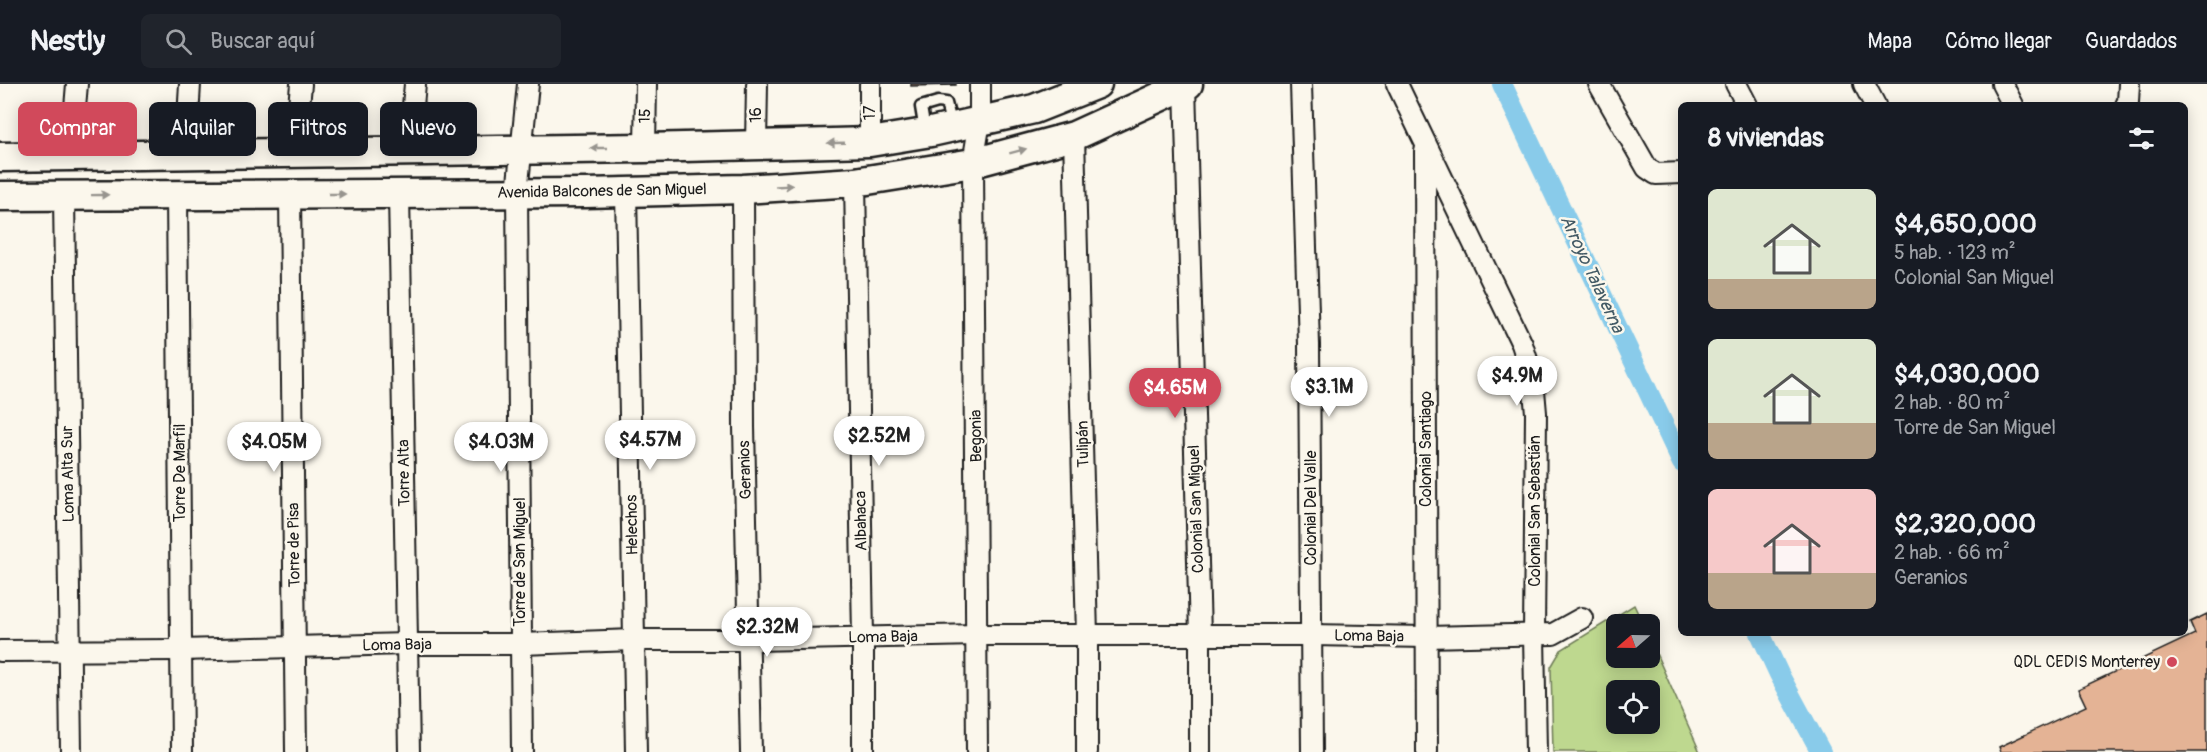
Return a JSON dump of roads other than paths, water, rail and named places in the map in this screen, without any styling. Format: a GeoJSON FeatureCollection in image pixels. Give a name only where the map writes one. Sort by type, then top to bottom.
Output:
{"type":"FeatureCollection","features":[{"type":"Feature","properties":{"kind":"street"},"geometry":{"type":"LineString","coordinates":[[76,102],[77,84]]}},
{"type":"Feature","properties":{"kind":"street"},"geometry":{"type":"LineString","coordinates":[[189,102],[190,84]]}},
{"type":"Feature","properties":{"kind":"street"},"geometry":{"type":"LineString","coordinates":[[299,102],[301,84]]}},
{"type":"Feature","properties":{"kind":"street"},"geometry":{"type":"LineString","coordinates":[[413,102],[415,84]]}},
{"type":"Feature","properties":{"kind":"street","name":"Torre de San Miguel"},"geometry":{"type":"LineString","coordinates":[[522,752],[518,193],[528,84]]}},
{"type":"Feature","properties":{"kind":"street","name":"15"},"geometry":{"type":"LineString","coordinates":[[645,148],[646,84]]}},
{"type":"Feature","properties":{"kind":"street","name":"16"},"geometry":{"type":"LineString","coordinates":[[756,146],[757,84]]}},
{"type":"Feature","properties":{"kind":"street","name":"17"},"geometry":{"type":"LineString","coordinates":[[870,84],[870,142]]}},
{"type":"Feature","properties":{"kind":"street","name":"Begonia"},"geometry":{"type":"LineString","coordinates":[[977,752],[973,163],[980,121],[980,84]]}},
{"type":"Feature","properties":{"kind":"street","name":"Colonial Del Valle"},"geometry":{"type":"LineString","coordinates":[[1301,84],[1310,345],[1312,752]]}},
{"type":"Feature","properties":{"kind":"street","name":"Colonial San Sebastián"},"geometry":{"type":"LineString","coordinates":[[1397,84],[1522,344],[1533,380],[1536,413],[1534,634],[1536,752]]}},
{"type":"Feature","properties":{"kind":"street"},"geometry":{"type":"LineString","coordinates":[[1599,84],[1647,168],[1656,174],[1676,174]]}},
{"type":"Feature","properties":{"kind":"street"},"geometry":{"type":"LineString","coordinates":[[1736,84],[1745,102]]}},
{"type":"Feature","properties":{"kind":"street"},"geometry":{"type":"LineString","coordinates":[[1864,84],[1873,102]]}},
{"type":"Feature","properties":{"kind":"street"},"geometry":{"type":"LineString","coordinates":[[2002,84],[2011,102]]}},
{"type":"Feature","properties":{"kind":"street"},"geometry":{"type":"LineString","coordinates":[[477,149],[756,146],[870,142],[939,130],[1034,109],[1093,85]]}},
{"type":"Feature","properties":{"kind":"street","name":"Avenida Balcones de San Miguel"},"geometry":{"type":"LineString","coordinates":[[0,196],[586,193],[626,190],[742,189],[855,182],[973,163],[1074,136],[1187,85]]}},
{"type":"Feature","properties":{"kind":"street","name":"Colonial San Miguel"},"geometry":{"type":"LineString","coordinates":[[1187,85],[1200,635],[1200,752]]}},
{"type":"Feature","properties":{"kind":"street","name":"Tulipán"},"geometry":{"type":"LineString","coordinates":[[1074,136],[1087,636],[1087,752]]}},
{"type":"Feature","properties":{"kind":"street","name":"Colonial Santiago"},"geometry":{"type":"LineString","coordinates":[[1425,146],[1427,752]]}},
{"type":"Feature","properties":{"kind":"street"},"geometry":{"type":"LineString","coordinates":[[0,157],[71,156]]}},
{"type":"Feature","properties":{"kind":"street","name":"Albahaca"},"geometry":{"type":"LineString","coordinates":[[855,182],[863,752]]}},
{"type":"Feature","properties":{"kind":"street","name":"Geranios"},"geometry":{"type":"LineString","coordinates":[[742,189],[744,427],[751,752]]}},
{"type":"Feature","properties":{"kind":"street","name":"Helechos"},"geometry":{"type":"LineString","coordinates":[[626,190],[636,752]]}},
{"type":"Feature","properties":{"kind":"street","name":"Torre De Marfil"},"geometry":{"type":"LineString","coordinates":[[177,194],[182,752]]}},
{"type":"Feature","properties":{"kind":"street","name":"Torre de Pisa"},"geometry":{"type":"LineString","coordinates":[[290,194],[296,752]]}},
{"type":"Feature","properties":{"kind":"street","name":"Torre Alta"},"geometry":{"type":"LineString","coordinates":[[399,194],[409,752]]}},
{"type":"Feature","properties":{"kind":"street","name":"Loma Alta Sur"},"geometry":{"type":"LineString","coordinates":[[64,195],[71,752]]}},
{"type":"Feature","properties":{"kind":"street","name":"Loma Baja"},"geometry":{"type":"LineString","coordinates":[[0,651],[181,651],[406,644],[521,644],[977,635],[1427,637],[1553,634],[1582,618]]}},
{"type":"Feature","properties":{"kind":"waterway","name":"Arroyo Talaverna"},"geometry":{"type":"LineString","coordinates":[[1502,84],[1678,455]]}},
{"type":"Feature","properties":{"kind":"waterway","name":"Arroyo Talaverna"},"geometry":{"type":"LineString","coordinates":[[1761,636],[1821,752]]}},
{"type":"Feature","properties":{"kind":"place","name":"QDL CEDIS Monterrey"},"geometry":{"type":"Point","coordinates":[2172,662]}}]}
